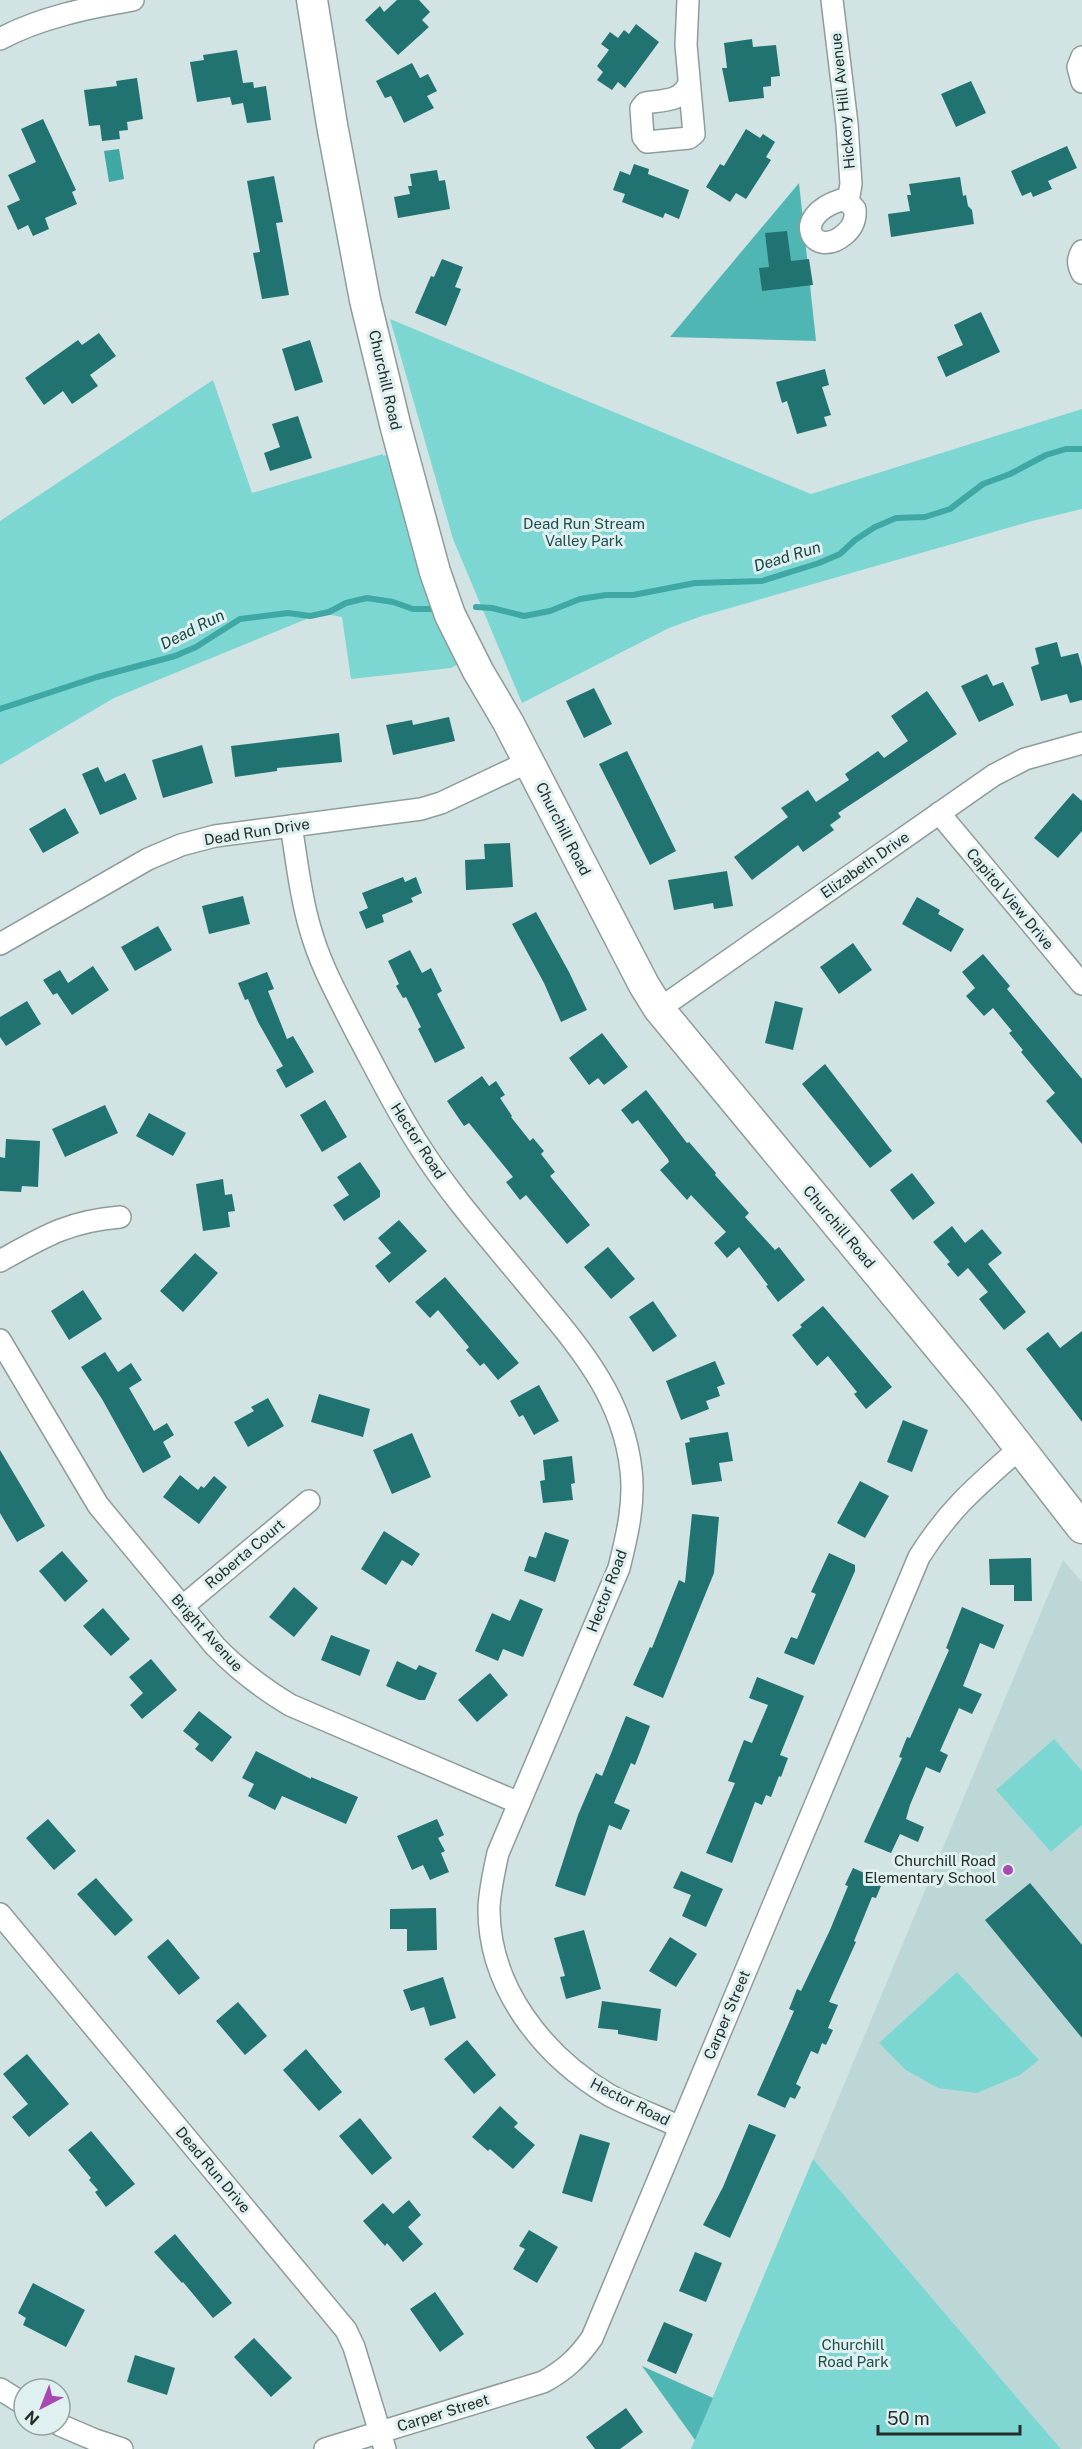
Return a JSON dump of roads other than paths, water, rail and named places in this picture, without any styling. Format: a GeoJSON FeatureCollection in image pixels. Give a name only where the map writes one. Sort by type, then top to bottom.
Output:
{"type":"FeatureCollection","features":[{"type":"Feature","properties":{"kind":"street"},"geometry":{"type":"LineString","coordinates":[[0,39],[36,23],[81,10],[133,0]]}},
{"type":"Feature","properties":{"kind":"street","name":"Churchill Road"},"geometry":{"type":"LineString","coordinates":[[312,0],[336,148],[365,300],[396,428],[432,561],[450,615],[644,985],[659,1009],[1020,1448],[1082,1528]]}},
{"type":"Feature","properties":{"kind":"street"},"geometry":{"type":"LineString","coordinates":[[688,0],[686,45],[689,83]]}},
{"type":"Feature","properties":{"kind":"street","name":"Hickory Hill Avenue"},"geometry":{"type":"LineString","coordinates":[[832,0],[847,124],[851,184],[848,202]]}},
{"type":"Feature","properties":{"kind":"street"},"geometry":{"type":"LineString","coordinates":[[1082,57],[1078,68],[1082,82]]}},
{"type":"Feature","properties":{"kind":"street"},"geometry":{"type":"LineString","coordinates":[[1082,251],[1078,266],[1082,273]]}},
{"type":"Feature","properties":{"kind":"street","name":"Elizabeth Drive"},"geometry":{"type":"LineString","coordinates":[[659,1009],[994,775],[1015,764],[1082,743]]}},
{"type":"Feature","properties":{"kind":"street","name":"Dead Run Drive"},"geometry":{"type":"LineString","coordinates":[[0,944],[148,858],[181,845],[215,836],[421,809],[441,803],[528,762]]}},
{"type":"Feature","properties":{"kind":"street","name":"Capitol View Drive"},"geometry":{"type":"LineString","coordinates":[[939,813],[1082,984]]}},
{"type":"Feature","properties":{"kind":"street","name":"Hector Road"},"geometry":{"type":"LineString","coordinates":[[291,826],[305,907],[320,956],[392,1100],[420,1148],[456,1199],[578,1345],[598,1374],[614,1404],[625,1437],[632,1471],[632,1502],[628,1533],[619,1568],[498,1853],[489,1908],[492,1941],[498,1969],[507,1989],[550,2048],[579,2074],[610,2095],[680,2127]]}},
{"type":"Feature","properties":{"kind":"street"},"geometry":{"type":"LineString","coordinates":[[0,1261],[68,1226],[94,1219],[120,1217]]}},
{"type":"Feature","properties":{"kind":"street","name":"Bright Avenue"},"geometry":{"type":"LineString","coordinates":[[0,1340],[98,1505],[214,1646],[236,1668],[261,1688],[290,1705],[519,1803]]}},
{"type":"Feature","properties":{"kind":"street","name":"Carper Street"},"geometry":{"type":"LineString","coordinates":[[325,2449],[382,2441],[543,2382],[562,2372],[579,2356],[592,2338],[919,1557],[937,1528],[959,1502],[1020,1448]]}},
{"type":"Feature","properties":{"kind":"street","name":"Roberta Court"},"geometry":{"type":"LineString","coordinates":[[182,1606],[309,1501]]}},
{"type":"Feature","properties":{"kind":"street","name":"Dead Run Drive"},"geometry":{"type":"LineString","coordinates":[[0,1914],[346,2330],[354,2347],[382,2441]]}},
{"type":"Feature","properties":{"kind":"street"},"geometry":{"type":"LineString","coordinates":[[72,2430],[122,2449]]}},
{"type":"Feature","properties":{"kind":"waterway","name":"Dead Run"},"geometry":{"type":"LineString","coordinates":[[476,607],[492,608],[524,616],[550,611],[580,599],[606,595],[633,595],[695,583],[762,581],[840,554],[855,540],[875,527],[896,518],[925,517],[950,509],[983,484],[1010,474],[1046,455],[1066,449],[1082,449]]}},
{"type":"Feature","properties":{"kind":"waterway","name":"Dead Run"},"geometry":{"type":"LineString","coordinates":[[0,709],[97,677],[175,656],[196,647],[240,619],[288,613],[310,616],[329,612],[346,603],[367,598],[393,602],[413,609],[433,609]]}},
{"type":"Feature","properties":{"kind":"place","name":"Churchill Road Elementary School"},"geometry":{"type":"Point","coordinates":[1008,1870]}},
{"type":"Feature","properties":{"kind":"park label","name":"Dead Run Stream Valley Park"},"geometry":{"type":"Point","coordinates":[584,532]}},
{"type":"Feature","properties":{"kind":"park label","name":"Churchill Road Park"},"geometry":{"type":"Point","coordinates":[853,2354]}}]}
